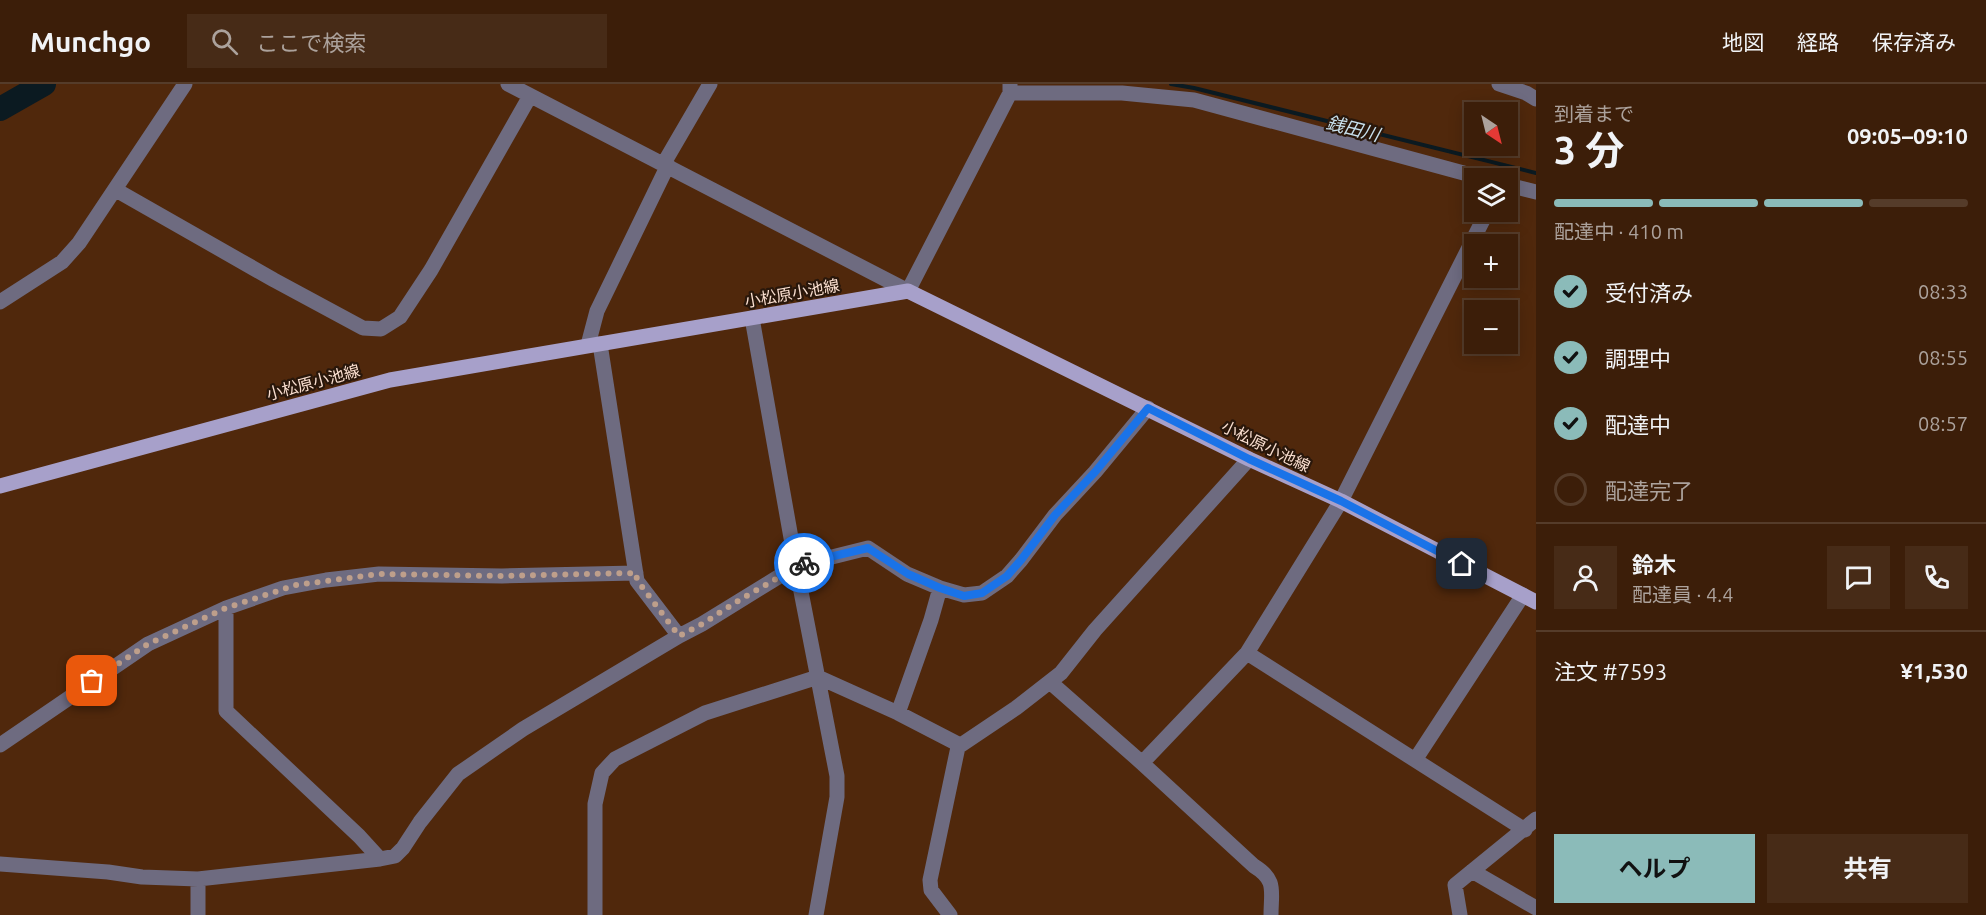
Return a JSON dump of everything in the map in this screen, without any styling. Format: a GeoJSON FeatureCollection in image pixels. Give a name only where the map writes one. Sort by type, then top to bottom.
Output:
{"type":"FeatureCollection","features":[{"type":"Feature","properties":{"kind":"main road","name":"小松原小池線"},"geometry":{"type":"LineString","coordinates":[[0,486],[390,380],[908,291],[1249,459],[1341,501],[1529,599]]}},
{"type":"Feature","properties":{"kind":"street"},"geometry":{"type":"LineString","coordinates":[[0,302],[63,262],[79,243],[185,84]]}},
{"type":"Feature","properties":{"kind":"street"},"geometry":{"type":"LineString","coordinates":[[508,84],[908,291],[1010,88],[1122,93],[1194,100],[1464,173]]}},
{"type":"Feature","properties":{"kind":"street"},"geometry":{"type":"LineString","coordinates":[[679,636],[637,580],[594,344],[597,311],[666,164],[710,84]]}},
{"type":"Feature","properties":{"kind":"street"},"geometry":{"type":"LineString","coordinates":[[1499,84],[1526,93],[1536,99]]}},
{"type":"Feature","properties":{"kind":"street"},"geometry":{"type":"LineString","coordinates":[[116,189],[274,280],[363,328],[381,329],[400,317],[431,270],[530,96]]}},
{"type":"Feature","properties":{"kind":"street"},"geometry":{"type":"LineString","coordinates":[[1518,188],[1536,192]]}},
{"type":"Feature","properties":{"kind":"street"},"geometry":{"type":"LineString","coordinates":[[1142,763],[1247,653],[1341,501],[1482,222]]}},
{"type":"Feature","properties":{"kind":"street"},"geometry":{"type":"LineString","coordinates":[[752,318],[796,566],[837,776],[837,798],[816,915]]}},
{"type":"Feature","properties":{"kind":"street"},"geometry":{"type":"LineString","coordinates":[[0,864],[108,872],[142,877],[198,879],[395,856],[458,774],[523,729],[796,566],[868,548],[908,574],[940,588],[964,596],[982,593],[1007,576],[1055,515],[1095,472],[1148,408]]}},
{"type":"Feature","properties":{"kind":"street"},"geometry":{"type":"LineString","coordinates":[[950,915],[931,890],[930,880],[958,747],[1060,673],[1095,630],[1249,459]]}},
{"type":"Feature","properties":{"kind":"street"},"geometry":{"type":"LineString","coordinates":[[0,745],[148,644],[226,608],[296,585],[379,574],[502,576],[636,573]]}},
{"type":"Feature","properties":{"kind":"street"},"geometry":{"type":"LineString","coordinates":[[898,713],[940,588]]}},
{"type":"Feature","properties":{"kind":"street"},"geometry":{"type":"LineString","coordinates":[[1415,760],[1529,599]]}},
{"type":"Feature","properties":{"kind":"street"},"geometry":{"type":"LineString","coordinates":[[226,608],[226,711],[359,836],[380,859]]}},
{"type":"Feature","properties":{"kind":"street"},"geometry":{"type":"LineString","coordinates":[[1247,653],[1415,760],[1530,824],[1455,885],[1460,915]]}},
{"type":"Feature","properties":{"kind":"street"},"geometry":{"type":"LineString","coordinates":[[595,915],[595,804],[602,773],[615,759],[705,713],[818,677],[898,713],[956,743],[958,747]]}},
{"type":"Feature","properties":{"kind":"street"},"geometry":{"type":"LineString","coordinates":[[1050,682],[1246,859],[1265,873],[1271,881],[1271,915]]}},
{"type":"Feature","properties":{"kind":"street"},"geometry":{"type":"LineString","coordinates":[[1472,871],[1536,908]]}},
{"type":"Feature","properties":{"kind":"street"},"geometry":{"type":"LineString","coordinates":[[198,879],[198,915]]}},
{"type":"Feature","properties":{"kind":"waterway"},"geometry":{"type":"LineString","coordinates":[[0,109],[44,84]]}},
{"type":"Feature","properties":{"kind":"waterway","name":"銭田川"},"geometry":{"type":"LineString","coordinates":[[1171,84],[1536,173]]}},
{"type":"Feature","properties":{"kind":"way so far"},"geometry":{"type":"LineString","coordinates":[[92,681],[148,644],[226,608],[283,588],[326,580],[379,574],[502,576],[636,573],[637,580],[679,636],[804,563]]}},
{"type":"Feature","properties":{"kind":"route"},"geometry":{"type":"LineString","coordinates":[[804,563],[868,548],[908,574],[940,588],[964,596],[982,593],[1007,576],[1055,515],[1095,472],[1148,408],[1249,459],[1341,501],[1462,564]]}}]}
